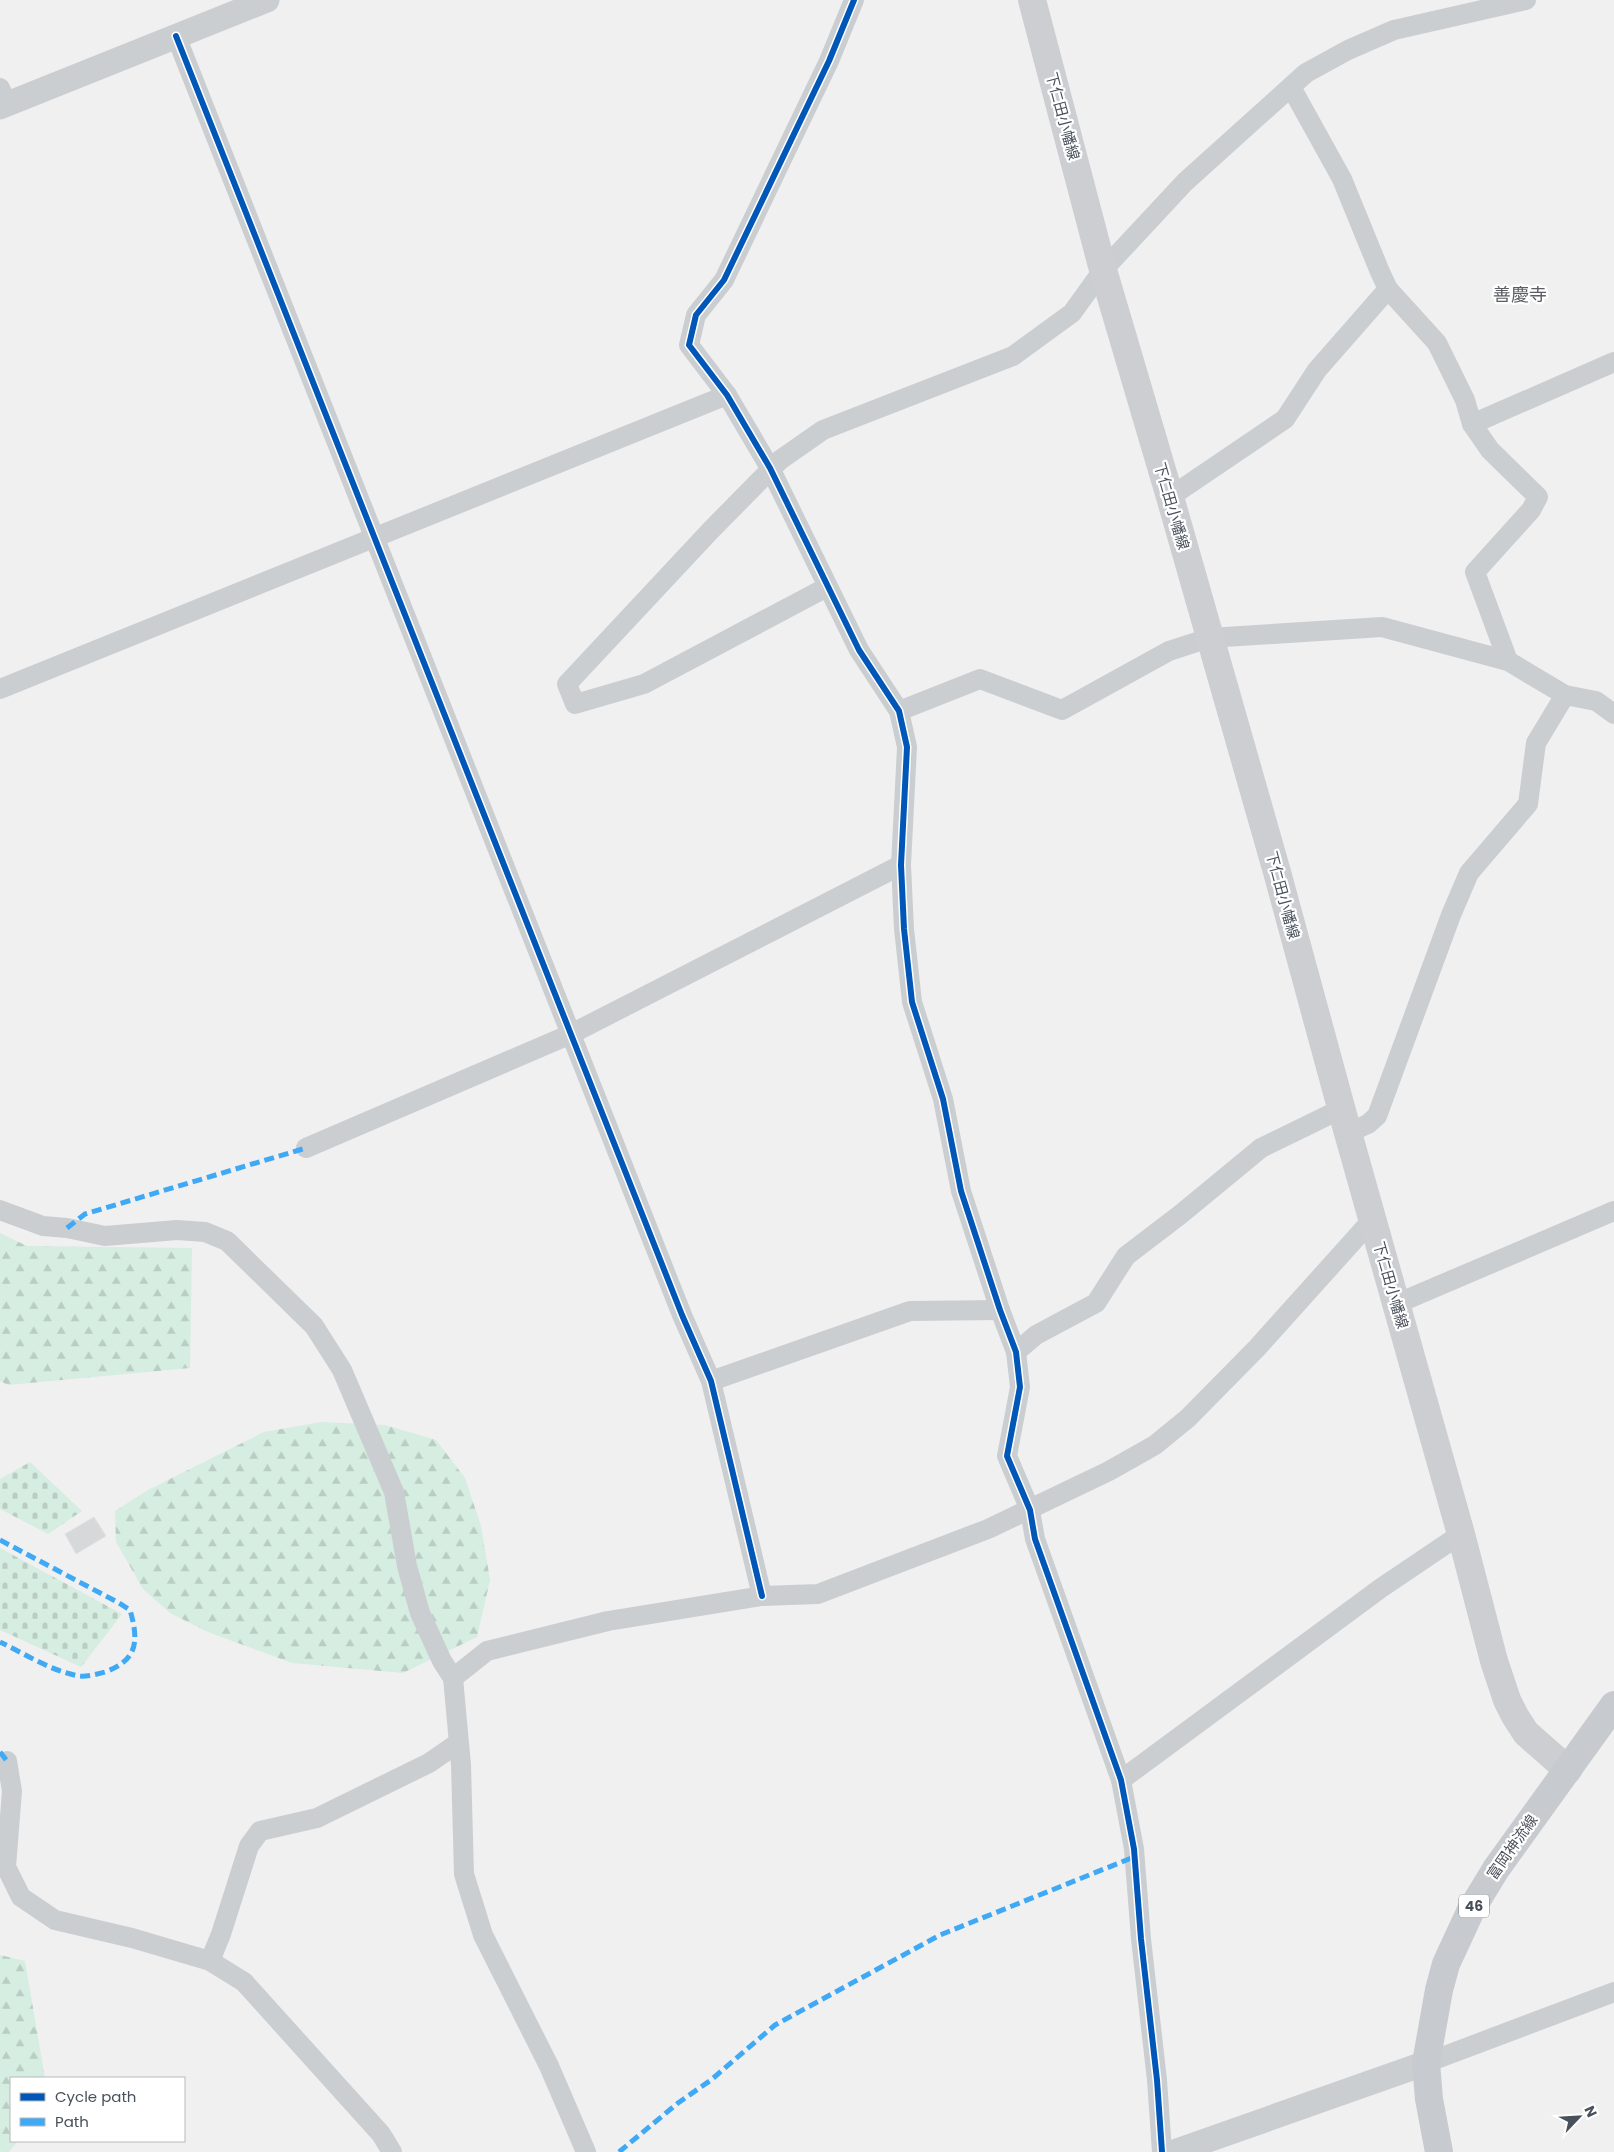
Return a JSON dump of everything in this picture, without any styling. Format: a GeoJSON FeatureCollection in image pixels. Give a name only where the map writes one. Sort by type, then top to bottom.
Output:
{"type":"FeatureCollection","features":[{"type":"Feature","properties":{"kind":"main road","name":"下仁田小幡線"},"geometry":{"type":"LineString","coordinates":[[1032,0],[1103,270],[1277,872],[1372,1220],[1461,1534],[1494,1661],[1507,1700],[1515,1716],[1526,1732],[1568,1770]]}},
{"type":"Feature","properties":{"kind":"main road","name":"富岡神流線"},"geometry":{"type":"LineString","coordinates":[[1439,2152],[1429,2100],[1426,2063],[1439,1990],[1446,1964],[1458,1936],[1496,1869],[1614,1705]]}},
{"type":"Feature","properties":{"kind":"street"},"geometry":{"type":"LineString","coordinates":[[2,99],[176,36],[267,0]]}},
{"type":"Feature","properties":{"kind":"street"},"geometry":{"type":"LineString","coordinates":[[854,0],[829,61],[724,280],[696,315],[689,345],[727,395],[770,468],[859,650],[899,711],[907,747],[901,865],[912,1002],[943,1099],[961,1191],[1000,1310],[1016,1352],[1020,1387],[1007,1456],[1030,1510],[1035,1539],[1121,1780],[1134,1849],[1141,1939],[1157,2080],[1162,2152]]}},
{"type":"Feature","properties":{"kind":"street"},"geometry":{"type":"LineString","coordinates":[[828,587],[644,684],[575,704],[567,684],[770,468],[823,430],[1013,356],[1072,313],[1103,270],[1185,182],[1306,73],[1348,50],[1394,30],[1526,0]]}},
{"type":"Feature","properties":{"kind":"street"},"geometry":{"type":"LineString","coordinates":[[176,36],[682,1315],[711,1381],[762,1596]]}},
{"type":"Feature","properties":{"kind":"street"},"geometry":{"type":"LineString","coordinates":[[1291,87],[1342,179],[1388,289],[1437,343],[1465,400],[1472,424],[1496,456],[1538,497],[1531,510],[1476,572],[1508,661]]}},
{"type":"Feature","properties":{"kind":"street"},"geometry":{"type":"LineString","coordinates":[[1170,498],[1284,418],[1316,370],[1388,289]]}},
{"type":"Feature","properties":{"kind":"street"},"geometry":{"type":"LineString","coordinates":[[1472,424],[1614,362]]}},
{"type":"Feature","properties":{"kind":"street"},"geometry":{"type":"LineString","coordinates":[[0,689],[727,395]]}},
{"type":"Feature","properties":{"kind":"street"},"geometry":{"type":"LineString","coordinates":[[899,711],[980,678],[1062,710],[1169,651],[1209,638],[1382,627],[1508,661],[1565,695],[1596,701],[1614,714]]}},
{"type":"Feature","properties":{"kind":"street"},"geometry":{"type":"LineString","coordinates":[[1016,1352],[1036,1336],[1096,1303],[1126,1256],[1182,1214],[1261,1148],[1345,1121],[1368,1124],[1377,1116],[1451,915],[1469,873],[1528,804],[1536,743],[1565,695]]}},
{"type":"Feature","properties":{"kind":"street"},"geometry":{"type":"LineString","coordinates":[[306,1148],[571,1034],[901,865]]}},
{"type":"Feature","properties":{"kind":"street"},"geometry":{"type":"LineString","coordinates":[[0,1210],[43,1226],[66,1228],[105,1236],[177,1230],[205,1232],[227,1241],[314,1326],[342,1370],[394,1492],[407,1566],[420,1613],[442,1662],[453,1678],[461,1765],[464,1874],[483,1935],[549,2066],[586,2152]]}},
{"type":"Feature","properties":{"kind":"street"},"geometry":{"type":"LineString","coordinates":[[1396,1304],[1614,1210]]}},
{"type":"Feature","properties":{"kind":"street"},"geometry":{"type":"LineString","coordinates":[[453,1678],[486,1651],[608,1621],[762,1596],[818,1594],[988,1530],[1110,1471],[1155,1445],[1188,1418],[1257,1348],[1372,1220]]}},
{"type":"Feature","properties":{"kind":"street"},"geometry":{"type":"LineString","coordinates":[[711,1381],[910,1311],[1000,1310]]}},
{"type":"Feature","properties":{"kind":"street"},"geometry":{"type":"LineString","coordinates":[[1121,1780],[1381,1588],[1461,1534]]}},
{"type":"Feature","properties":{"kind":"street"},"geometry":{"type":"LineString","coordinates":[[210,1962],[250,1846],[260,1831],[318,1818],[429,1763],[458,1743]]}},
{"type":"Feature","properties":{"kind":"street"},"geometry":{"type":"LineString","coordinates":[[7,1761],[12,1791],[6,1867],[21,1897],[55,1920],[132,1938],[210,1962],[244,1982],[381,2134],[392,2152]]}},
{"type":"Feature","properties":{"kind":"street"},"geometry":{"type":"LineString","coordinates":[[1174,2152],[1426,2063],[1614,1992]]}},
{"type":"Feature","properties":{"kind":"green space"},"geometry":{"type":"Polygon","coordinates":[[[0,1233],[27,1246],[192,1248],[190,1368],[8,1385],[0,1381],[0,1233]]]}},
{"type":"Feature","properties":{"kind":"green space"},"geometry":{"type":"Polygon","coordinates":[[[321,1422],[385,1425],[436,1440],[465,1478],[481,1526],[490,1580],[477,1637],[403,1673],[292,1663],[208,1632],[170,1613],[143,1589],[116,1542],[115,1511],[148,1490],[264,1432],[321,1422]]]}},
{"type":"Feature","properties":{"kind":"green space"},"geometry":{"type":"Polygon","coordinates":[[[30,1462],[82,1511],[48,1534],[0,1509],[0,1479],[30,1462]]]}},
{"type":"Feature","properties":{"kind":"green space"},"geometry":{"type":"Polygon","coordinates":[[[0,1548],[122,1614],[81,1667],[0,1630],[0,1548]]]}},
{"type":"Feature","properties":{"kind":"green space"},"geometry":{"type":"Polygon","coordinates":[[[0,1955],[25,1961],[45,2077],[10,2077],[10,2142],[17,2142],[9,2152],[0,2152],[0,1955]]]}},
{"type":"Feature","properties":{"kind":"building"},"geometry":{"type":"Polygon","coordinates":[[[94,1517],[106,1536],[76,1554],[65,1534],[94,1517]]]}},
{"type":"Feature","properties":{"kind":"marked path"},"geometry":{"type":"LineString","coordinates":[[67,1228],[85,1214],[306,1148]]}},
{"type":"Feature","properties":{"kind":"marked path"},"geometry":{"type":"LineString","coordinates":[[0,1540],[130,1610],[135,1631],[133,1648],[124,1662],[105,1672],[82,1676],[69,1674],[48,1666],[0,1642]]}},
{"type":"Feature","properties":{"kind":"marked path"},"geometry":{"type":"LineString","coordinates":[[0,1752],[7,1761]]}},
{"type":"Feature","properties":{"kind":"marked path"},"geometry":{"type":"LineString","coordinates":[[619,2152],[678,2103],[711,2080],[775,2025],[940,1935],[1134,1857]]}},
{"type":"Feature","properties":{"kind":"cycle path"},"geometry":{"type":"LineString","coordinates":[[854,0],[829,61],[724,280],[696,315],[689,345],[727,395],[770,468],[859,650],[899,711],[907,747],[901,865],[904,929],[912,1002],[943,1099],[961,1191],[1000,1310],[1016,1352],[1020,1387],[1007,1456],[1030,1510],[1035,1539],[1121,1780],[1134,1849],[1141,1939],[1157,2080],[1162,2152]]}},
{"type":"Feature","properties":{"kind":"cycle path"},"geometry":{"type":"LineString","coordinates":[[176,36],[682,1315],[711,1381],[762,1596]]}},
{"type":"Feature","properties":{"kind":"district","name":"善慶寺"},"geometry":{"type":"Point","coordinates":[1520,294]}}]}
